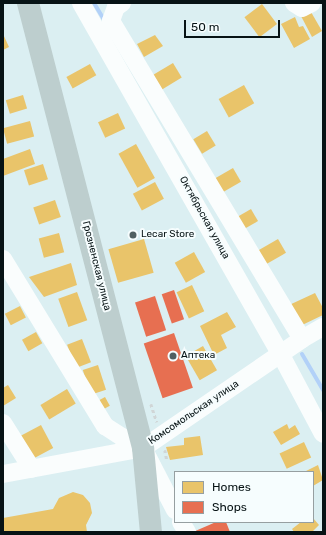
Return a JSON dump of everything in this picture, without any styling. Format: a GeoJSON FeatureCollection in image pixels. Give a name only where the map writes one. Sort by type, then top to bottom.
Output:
{"type":"FeatureCollection","features":[{"type":"Feature","properties":{"kind":"main road","name":"Грозненская улица"},"geometry":{"type":"LineString","coordinates":[[28,3],[143,448],[151,532]]}},
{"type":"Feature","properties":{"kind":"street","name":"Октябрьская улица"},"geometry":{"type":"LineString","coordinates":[[81,3],[281,354],[323,434]]}},
{"type":"Feature","properties":{"kind":"street"},"geometry":{"type":"LineString","coordinates":[[122,3],[116,7],[111,21],[302,339]]}},
{"type":"Feature","properties":{"kind":"street"},"geometry":{"type":"LineString","coordinates":[[294,3],[302,8],[312,3]]}},
{"type":"Feature","properties":{"kind":"street"},"geometry":{"type":"LineString","coordinates":[[3,259],[105,426],[143,448],[174,508]]}},
{"type":"Feature","properties":{"kind":"street","name":"Комсомольская улица"},"geometry":{"type":"LineString","coordinates":[[3,474],[143,448],[302,339],[323,327]]}},
{"type":"Feature","properties":{"kind":"street"},"geometry":{"type":"LineString","coordinates":[[3,423],[32,469]]}},
{"type":"Feature","properties":{"kind":"street"},"geometry":{"type":"LineString","coordinates":[[182,523],[187,532]]}},
{"type":"Feature","properties":{"kind":"building: Homes"},"geometry":{"type":"Polygon","coordinates":[[[262,4],[277,24],[259,37],[244,17],[262,4]]]}},
{"type":"Feature","properties":{"kind":"building: Homes"},"geometry":{"type":"Polygon","coordinates":[[[311,12],[322,31],[312,37],[301,16],[311,12]]]}},
{"type":"Feature","properties":{"kind":"building: Homes"},"geometry":{"type":"Polygon","coordinates":[[[295,17],[299,27],[303,26],[310,39],[294,48],[281,24],[295,17]]]}},
{"type":"Feature","properties":{"kind":"building: Homes"},"geometry":{"type":"Polygon","coordinates":[[[3,34],[9,47],[3,50],[3,34]]]}},
{"type":"Feature","properties":{"kind":"building: Homes"},"geometry":{"type":"Polygon","coordinates":[[[155,35],[163,46],[144,57],[137,44],[155,35]]]}},
{"type":"Feature","properties":{"kind":"building: Homes"},"geometry":{"type":"Polygon","coordinates":[[[173,63],[182,78],[162,89],[153,75],[173,63]]]}},
{"type":"Feature","properties":{"kind":"building: Homes"},"geometry":{"type":"Polygon","coordinates":[[[90,64],[96,75],[73,88],[66,77],[90,64]]]}},
{"type":"Feature","properties":{"kind":"building: Homes"},"geometry":{"type":"Polygon","coordinates":[[[244,85],[254,103],[229,117],[219,99],[244,85]]]}},
{"type":"Feature","properties":{"kind":"building: Homes"},"geometry":{"type":"Polygon","coordinates":[[[23,95],[27,108],[10,114],[6,100],[23,95]]]}},
{"type":"Feature","properties":{"kind":"building: Homes"},"geometry":{"type":"Polygon","coordinates":[[[118,113],[125,128],[105,138],[98,122],[118,113]]]}},
{"type":"Feature","properties":{"kind":"building: Homes"},"geometry":{"type":"Polygon","coordinates":[[[30,121],[34,136],[7,144],[3,128],[30,121]]]}},
{"type":"Feature","properties":{"kind":"building: Homes"},"geometry":{"type":"Polygon","coordinates":[[[207,131],[216,146],[202,154],[193,139],[207,131]]]}},
{"type":"Feature","properties":{"kind":"building: Homes"},"geometry":{"type":"Polygon","coordinates":[[[136,144],[155,178],[137,188],[119,154],[136,144]]]}},
{"type":"Feature","properties":{"kind":"building: Homes"},"geometry":{"type":"Polygon","coordinates":[[[30,149],[35,164],[3,176],[3,159],[30,149]]]}},
{"type":"Feature","properties":{"kind":"building: Homes"},"geometry":{"type":"Polygon","coordinates":[[[43,164],[48,179],[29,185],[24,170],[43,164]]]}},
{"type":"Feature","properties":{"kind":"building: Homes"},"geometry":{"type":"Polygon","coordinates":[[[233,168],[241,182],[222,193],[214,179],[233,168]]]}},
{"type":"Feature","properties":{"kind":"building: Homes"},"geometry":{"type":"Polygon","coordinates":[[[155,182],[164,199],[142,211],[133,194],[155,182]]]}},
{"type":"Feature","properties":{"kind":"building: Homes"},"geometry":{"type":"Polygon","coordinates":[[[55,200],[61,217],[39,225],[33,207],[55,200]]]}},
{"type":"Feature","properties":{"kind":"building: Homes"},"geometry":{"type":"Polygon","coordinates":[[[251,209],[258,221],[243,230],[236,218],[251,209]]]}},
{"type":"Feature","properties":{"kind":"building: Homes"},"geometry":{"type":"Polygon","coordinates":[[[59,233],[64,252],[44,258],[39,238],[59,233]]]}},
{"type":"Feature","properties":{"kind":"building: Homes"},"geometry":{"type":"Polygon","coordinates":[[[144,239],[154,273],[118,283],[108,249],[144,239]]]}},
{"type":"Feature","properties":{"kind":"building: Homes"},"geometry":{"type":"Polygon","coordinates":[[[278,239],[286,253],[263,266],[255,252],[278,239]]]}},
{"type":"Feature","properties":{"kind":"building: Homes"},"geometry":{"type":"Polygon","coordinates":[[[194,252],[205,272],[186,283],[175,263],[194,252]]]}},
{"type":"Feature","properties":{"kind":"building: Homes"},"geometry":{"type":"Polygon","coordinates":[[[71,263],[77,285],[44,297],[29,277],[71,263]]]}},
{"type":"Feature","properties":{"kind":"building: Homes"},"geometry":{"type":"Polygon","coordinates":[[[192,285],[204,311],[189,318],[177,292],[192,285]]]}},
{"type":"Feature","properties":{"kind":"building: Homes"},"geometry":{"type":"Polygon","coordinates":[[[77,292],[87,320],[68,327],[58,299],[77,292]]]}},
{"type":"Feature","properties":{"kind":"building: Homes"},"geometry":{"type":"Polygon","coordinates":[[[315,293],[323,308],[323,315],[298,327],[287,306],[315,293]]]}},
{"type":"Feature","properties":{"kind":"building: Homes"},"geometry":{"type":"Polygon","coordinates":[[[20,306],[26,318],[11,325],[5,314],[20,306]]]}},
{"type":"Feature","properties":{"kind":"building: Homes"},"geometry":{"type":"Polygon","coordinates":[[[227,312],[236,327],[221,335],[227,348],[214,355],[200,326],[227,312]]]}},
{"type":"Feature","properties":{"kind":"building: Homes"},"geometry":{"type":"Polygon","coordinates":[[[36,332],[42,343],[28,351],[22,340],[36,332]]]}},
{"type":"Feature","properties":{"kind":"building: Homes"},"geometry":{"type":"Polygon","coordinates":[[[82,339],[91,362],[76,368],[67,345],[82,339]]]}},
{"type":"Feature","properties":{"kind":"building: Homes"},"geometry":{"type":"Polygon","coordinates":[[[203,346],[217,370],[200,380],[186,356],[203,346]]]}},
{"type":"Feature","properties":{"kind":"building: Homes"},"geometry":{"type":"Polygon","coordinates":[[[98,365],[106,390],[91,395],[83,370],[98,365]]]}},
{"type":"Feature","properties":{"kind":"building: Homes"},"geometry":{"type":"Polygon","coordinates":[[[8,385],[16,398],[3,406],[3,388],[8,385]]]}},
{"type":"Feature","properties":{"kind":"building: Homes"},"geometry":{"type":"Polygon","coordinates":[[[67,389],[76,404],[49,420],[40,405],[67,389]]]}},
{"type":"Feature","properties":{"kind":"building: Homes"},"geometry":{"type":"Polygon","coordinates":[[[105,397],[110,406],[101,411],[96,402],[105,397]]]}},
{"type":"Feature","properties":{"kind":"building: Homes"},"geometry":{"type":"Polygon","coordinates":[[[287,424],[289,429],[295,425],[300,434],[281,445],[273,432],[287,424]]]}},
{"type":"Feature","properties":{"kind":"building: Homes"},"geometry":{"type":"Polygon","coordinates":[[[41,425],[53,448],[31,460],[19,437],[41,425]]]}},
{"type":"Feature","properties":{"kind":"building: Homes"},"geometry":{"type":"Polygon","coordinates":[[[200,436],[203,455],[170,460],[166,447],[184,445],[184,438],[200,436]]]}},
{"type":"Feature","properties":{"kind":"building: Homes"},"geometry":{"type":"Polygon","coordinates":[[[304,442],[311,457],[287,469],[280,453],[304,442]]]}},
{"type":"Feature","properties":{"kind":"building: Homes"},"geometry":{"type":"Polygon","coordinates":[[[318,465],[323,480],[314,485],[314,471],[306,471],[318,465]]]}},
{"type":"Feature","properties":{"kind":"building: Homes"},"geometry":{"type":"Polygon","coordinates":[[[73,492],[83,495],[90,503],[92,513],[86,525],[87,532],[3,532],[3,518],[53,509],[59,498],[73,492]]]}},
{"type":"Feature","properties":{"kind":"building: Homes"},"geometry":{"type":"Polygon","coordinates":[[[314,519],[319,525],[312,532],[294,532],[292,529],[300,523],[314,523],[314,519]]]}},
{"type":"Feature","properties":{"kind":"building: Shops"},"geometry":{"type":"Polygon","coordinates":[[[174,290],[184,319],[172,324],[162,294],[174,290]]]}},
{"type":"Feature","properties":{"kind":"building: Shops"},"geometry":{"type":"Polygon","coordinates":[[[155,296],[166,330],[146,337],[135,302],[155,296]]]}},
{"type":"Feature","properties":{"kind":"building: Shops"},"geometry":{"type":"Polygon","coordinates":[[[174,333],[193,388],[163,398],[144,343],[174,333]]]}},
{"type":"Feature","properties":{"kind":"building: Shops"},"geometry":{"type":"Polygon","coordinates":[[[214,523],[226,523],[230,532],[193,532],[214,523]]]}},
{"type":"Feature","properties":{"kind":"waterway"},"geometry":{"type":"LineString","coordinates":[[94,3],[105,21]]}},
{"type":"Feature","properties":{"kind":"waterway"},"geometry":{"type":"LineString","coordinates":[[302,354],[323,390]]}},
{"type":"Feature","properties":{"kind":"place","name":"Lecar Store"},"geometry":{"type":"Point","coordinates":[133,235]}},
{"type":"Feature","properties":{"kind":"place","name":"Аптека"},"geometry":{"type":"Point","coordinates":[173,356]}}]}
